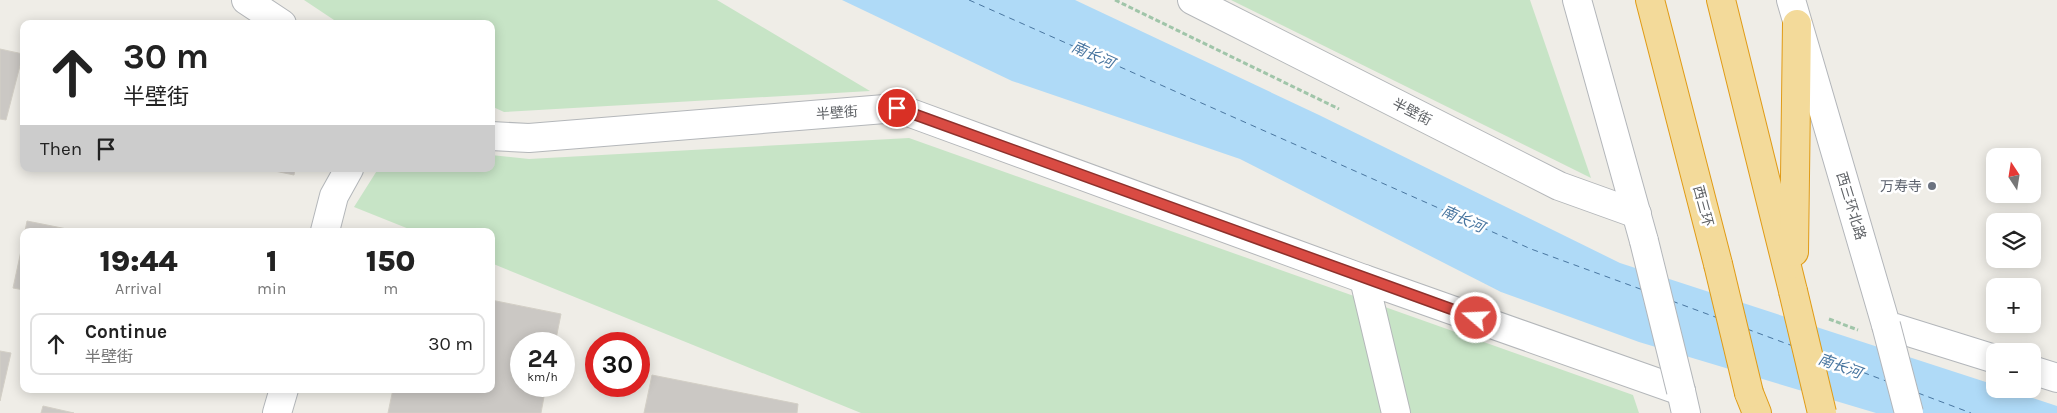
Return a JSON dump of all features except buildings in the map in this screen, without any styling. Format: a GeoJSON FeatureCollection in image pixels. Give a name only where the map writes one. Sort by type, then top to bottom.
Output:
{"type":"FeatureCollection","features":[{"type":"Feature","properties":{"kind":"highway","name":"西三环"},"geometry":{"type":"LineString","coordinates":[[1650,0],[1753,406]]}},
{"type":"Feature","properties":{"kind":"highway"},"geometry":{"type":"LineString","coordinates":[[1721,0],[1822,413]]}},
{"type":"Feature","properties":{"kind":"highway"},"geometry":{"type":"LineString","coordinates":[[1793,291],[1794,12]]}},
{"type":"Feature","properties":{"kind":"street"},"geometry":{"type":"LineString","coordinates":[[246,0],[276,20]]}},
{"type":"Feature","properties":{"kind":"street","name":"半壁街"},"geometry":{"type":"LineString","coordinates":[[1192,0],[1558,186],[1637,214]]}},
{"type":"Feature","properties":{"kind":"street"},"geometry":{"type":"LineString","coordinates":[[1577,0],[1637,214],[1683,402]]}},
{"type":"Feature","properties":{"kind":"street","name":"西三环北路"},"geometry":{"type":"LineString","coordinates":[[1794,12],[1886,325],[1909,413]]}},
{"type":"Feature","properties":{"kind":"street","name":"半壁街"},"geometry":{"type":"LineString","coordinates":[[495,136],[529,138],[897,108],[1364,279],[1683,402]]}},
{"type":"Feature","properties":{"kind":"street"},"geometry":{"type":"LineString","coordinates":[[327,228],[334,196],[347,172]]}},
{"type":"Feature","properties":{"kind":"street"},"geometry":{"type":"LineString","coordinates":[[1364,279],[1396,413]]}},
{"type":"Feature","properties":{"kind":"street"},"geometry":{"type":"LineString","coordinates":[[1886,325],[1986,356]]}},
{"type":"Feature","properties":{"kind":"street"},"geometry":{"type":"LineString","coordinates":[[2041,373],[2057,378]]}},
{"type":"Feature","properties":{"kind":"street"},"geometry":{"type":"LineString","coordinates":[[277,413],[283,393]]}},
{"type":"Feature","properties":{"kind":"green space"},"geometry":{"type":"Polygon","coordinates":[[[304,0],[717,0],[870,91],[504,112],[495,108],[495,20],[334,20],[304,0]]]}},
{"type":"Feature","properties":{"kind":"green space"},"geometry":{"type":"Polygon","coordinates":[[[1231,0],[1530,0],[1591,178],[1231,0]]]}},
{"type":"Feature","properties":{"kind":"green space"},"geometry":{"type":"Polygon","coordinates":[[[909,138],[1633,395],[1639,413],[861,413],[495,265],[495,228],[406,228],[354,207],[376,172],[495,172],[495,155],[529,159],[909,138]]]}},
{"type":"Feature","properties":{"kind":"water","name":"南长河"},"geometry":{"type":"Polygon","coordinates":[[[842,0],[1075,0],[1319,115],[1620,263],[1986,382],[1986,398],[2033,398],[2057,406],[2057,413],[1876,413],[1639,342],[1501,292],[1240,159],[1012,81],[842,0]]]}},
{"type":"Feature","properties":{"kind":"ferry route"},"geometry":{"type":"LineString","coordinates":[[969,0],[1531,249],[1643,290]]}},
{"type":"Feature","properties":{"kind":"ferry route"},"geometry":{"type":"LineString","coordinates":[[1672,301],[1718,318]]}},
{"type":"Feature","properties":{"kind":"ferry route"},"geometry":{"type":"LineString","coordinates":[[1747,329],[1793,346]]}},
{"type":"Feature","properties":{"kind":"ferry route"},"geometry":{"type":"LineString","coordinates":[[1822,357],[1886,381]]}},
{"type":"Feature","properties":{"kind":"ferry route"},"geometry":{"type":"LineString","coordinates":[[1918,393],[1971,413]]}},
{"type":"Feature","properties":{"kind":"place","name":"万寿寺"},"geometry":{"type":"Point","coordinates":[1932,186]}},
{"type":"Feature","properties":{"kind":"route"},"geometry":{"type":"LineString","coordinates":[[897,108],[1364,279],[1476,318]]}}]}
